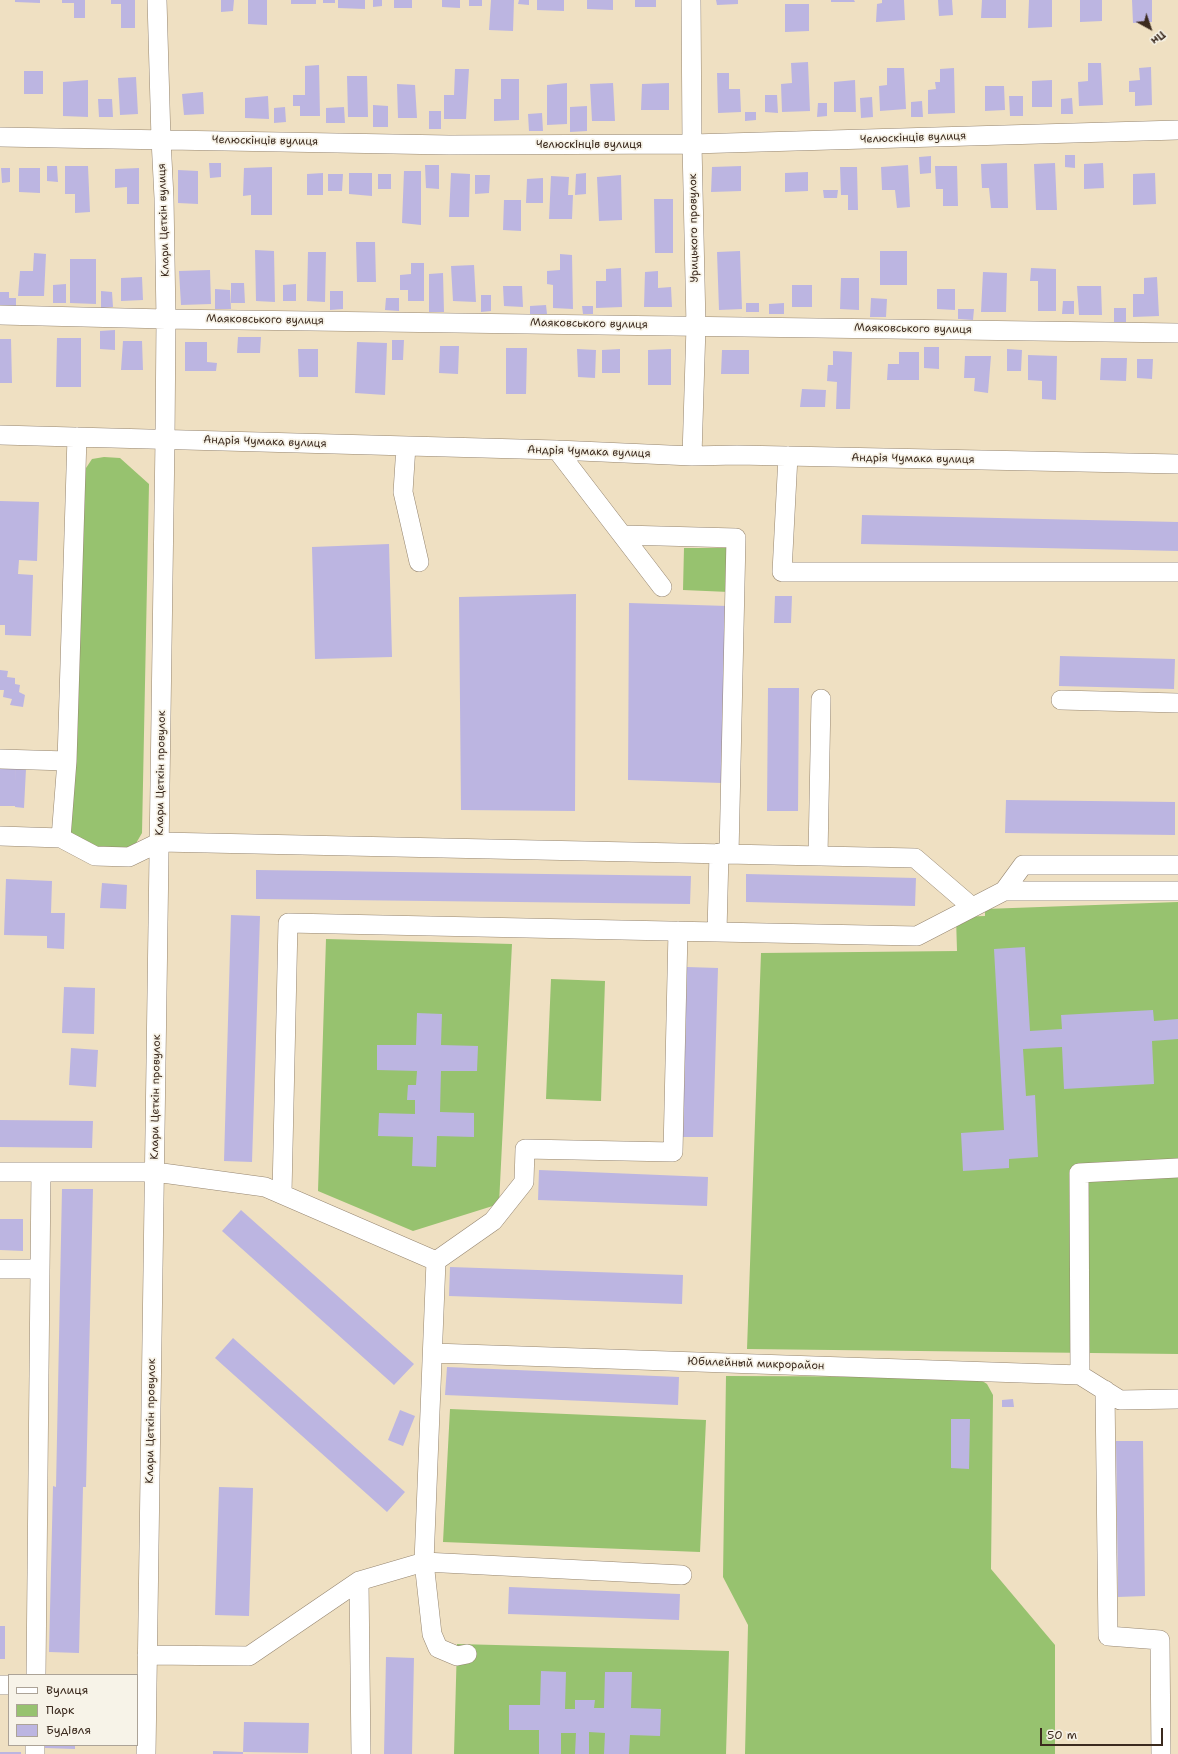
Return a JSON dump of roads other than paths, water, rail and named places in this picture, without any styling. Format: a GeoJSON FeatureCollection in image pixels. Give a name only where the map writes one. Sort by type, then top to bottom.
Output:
{"type":"FeatureCollection","features":[{"type":"Feature","properties":{"kind":"street","name":"Клари Цеткін вулиця"},"geometry":{"type":"LineString","coordinates":[[157,0],[164,198],[166,319],[165,440]]}},
{"type":"Feature","properties":{"kind":"street","name":"Урицького провулок"},"geometry":{"type":"LineString","coordinates":[[691,0],[692,144],[696,326],[692,456]]}},
{"type":"Feature","properties":{"kind":"street","name":"Челюскінців вулиця"},"geometry":{"type":"LineString","coordinates":[[0,137],[449,145],[692,144],[1178,130]]}},
{"type":"Feature","properties":{"kind":"street","name":"Маяковського вулиця"},"geometry":{"type":"LineString","coordinates":[[0,315],[166,319],[1178,332]]}},
{"type":"Feature","properties":{"kind":"street","name":"Андрія Чумака вулиця"},"geometry":{"type":"LineString","coordinates":[[0,435],[557,450],[692,456],[788,456],[1178,464]]}},
{"type":"Feature","properties":{"kind":"street"},"geometry":{"type":"LineString","coordinates":[[61,838],[67,761],[77,437]]}},
{"type":"Feature","properties":{"kind":"street","name":"Клари Цеткін провулок"},"geometry":{"type":"LineString","coordinates":[[146,1754],[165,440]]}},
{"type":"Feature","properties":{"kind":"street"},"geometry":{"type":"LineString","coordinates":[[406,446],[403,492],[419,562]]}},
{"type":"Feature","properties":{"kind":"street"},"geometry":{"type":"LineString","coordinates":[[557,450],[662,588]]}},
{"type":"Feature","properties":{"kind":"street"},"geometry":{"type":"LineString","coordinates":[[788,456],[782,572],[1178,572]]}},
{"type":"Feature","properties":{"kind":"street"},"geometry":{"type":"LineString","coordinates":[[623,535],[736,538],[724,854],[717,932]]}},
{"type":"Feature","properties":{"kind":"street"},"geometry":{"type":"LineString","coordinates":[[818,856],[821,699]]}},
{"type":"Feature","properties":{"kind":"street"},"geometry":{"type":"LineString","coordinates":[[1061,700],[1178,703]]}},
{"type":"Feature","properties":{"kind":"street"},"geometry":{"type":"LineString","coordinates":[[0,759],[67,761]]}},
{"type":"Feature","properties":{"kind":"street"},"geometry":{"type":"LineString","coordinates":[[0,836],[61,838],[95,856],[129,857],[160,842],[915,858],[972,907]]}},
{"type":"Feature","properties":{"kind":"street"},"geometry":{"type":"LineString","coordinates":[[1004,891],[1023,865],[1178,865]]}},
{"type":"Feature","properties":{"kind":"street"},"geometry":{"type":"LineString","coordinates":[[282,1193],[288,923],[917,936],[1004,891],[1178,891]]}},
{"type":"Feature","properties":{"kind":"street"},"geometry":{"type":"LineString","coordinates":[[436,1261],[493,1221],[524,1182],[525,1149],[673,1152],[678,931]]}},
{"type":"Feature","properties":{"kind":"street"},"geometry":{"type":"LineString","coordinates":[[1178,1168],[1079,1173],[1080,1375],[1120,1400],[1178,1400]]}},
{"type":"Feature","properties":{"kind":"street"},"geometry":{"type":"LineString","coordinates":[[0,1172],[155,1172],[265,1186],[436,1261]]}},
{"type":"Feature","properties":{"kind":"street"},"geometry":{"type":"LineString","coordinates":[[36,1674],[42,1172]]}},
{"type":"Feature","properties":{"kind":"street"},"geometry":{"type":"LineString","coordinates":[[436,1261],[424,1562],[432,1634],[438,1648],[457,1656],[467,1654]]}},
{"type":"Feature","properties":{"kind":"street"},"geometry":{"type":"LineString","coordinates":[[0,1269],[40,1270]]}},
{"type":"Feature","properties":{"kind":"street","name":"Юбилейный микрорайон"},"geometry":{"type":"LineString","coordinates":[[433,1353],[1080,1375]]}},
{"type":"Feature","properties":{"kind":"street"},"geometry":{"type":"LineString","coordinates":[[1105,1390],[1108,1636],[1160,1640],[1161,1754]]}},
{"type":"Feature","properties":{"kind":"street"},"geometry":{"type":"LineString","coordinates":[[147,1655],[249,1656],[359,1582],[424,1562],[682,1575]]}},
{"type":"Feature","properties":{"kind":"street"},"geometry":{"type":"LineString","coordinates":[[359,1582],[361,1754]]}}]}
